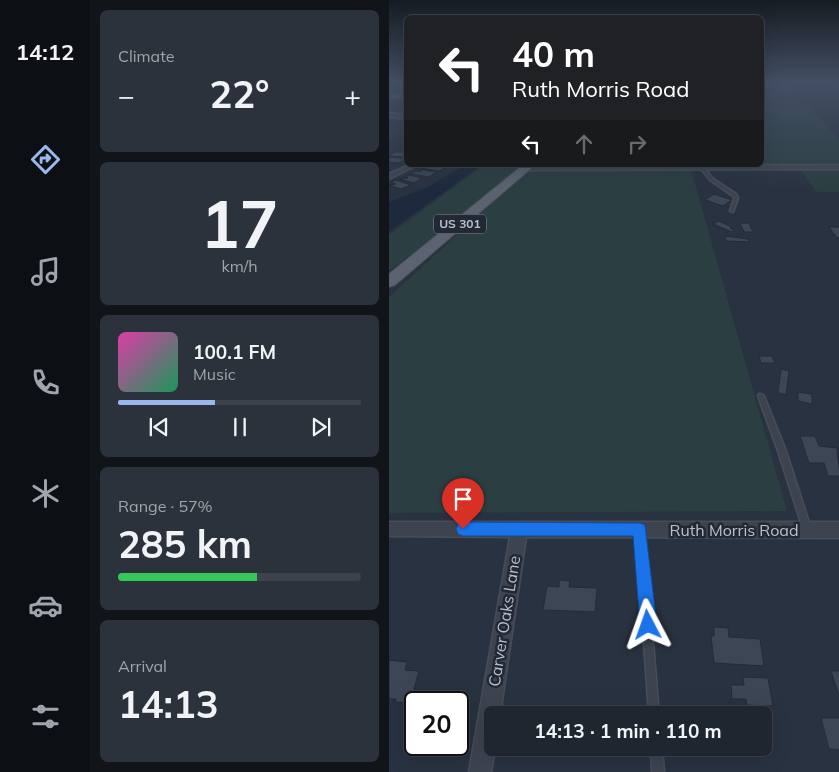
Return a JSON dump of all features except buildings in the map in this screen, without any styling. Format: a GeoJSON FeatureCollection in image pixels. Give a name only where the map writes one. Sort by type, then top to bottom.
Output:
{"type":"FeatureCollection","features":[{"type":"Feature","properties":{"kind":"main road","name":"US 301"},"geometry":{"type":"LineString","coordinates":[[389,282],[528,167]]}},
{"type":"Feature","properties":{"kind":"street"},"geometry":{"type":"LineString","coordinates":[[389,177],[410,167]]}},
{"type":"Feature","properties":{"kind":"street"},"geometry":{"type":"LineString","coordinates":[[702,167],[839,167]]}},
{"type":"Feature","properties":{"kind":"street","name":"Ruth Morris Road"},"geometry":{"type":"LineString","coordinates":[[389,529],[839,530]]}},
{"type":"Feature","properties":{"kind":"street","name":"Carver Oaks Lane"},"geometry":{"type":"LineString","coordinates":[[480,772],[519,529]]}},
{"type":"Feature","properties":{"kind":"lane"},"geometry":{"type":"LineString","coordinates":[[702,167],[711,179],[735,195],[736,198],[732,211]]}},
{"type":"Feature","properties":{"kind":"lane"},"geometry":{"type":"LineString","coordinates":[[761,396],[790,474],[808,530]]}},
{"type":"Feature","properties":{"kind":"lane"},"geometry":{"type":"LineString","coordinates":[[640,529],[654,706]]}},
{"type":"Feature","properties":{"kind":"lane"},"geometry":{"type":"LineString","coordinates":[[657,756],[658,772]]}},
{"type":"Feature","properties":{"kind":"path"},"geometry":{"type":"LineString","coordinates":[[389,131],[391,135],[389,138]]}},
{"type":"Feature","properties":{"kind":"shaded area"},"geometry":{"type":"Polygon","coordinates":[[[764,118],[819,118],[839,139],[839,166],[764,166],[764,118]]]}},
{"type":"Feature","properties":{"kind":"shaded area"},"geometry":{"type":"Polygon","coordinates":[[[481,167],[524,167],[389,271],[389,235],[481,167]]]}},
{"type":"Feature","properties":{"kind":"shaded area"},"geometry":{"type":"Polygon","coordinates":[[[529,169],[691,169],[787,511],[389,513],[389,297],[529,169]]]}},
{"type":"Feature","properties":{"kind":"shaded area"},"geometry":{"type":"Polygon","coordinates":[[[800,169],[839,169],[839,192],[817,192],[800,169]]]}},
{"type":"Feature","properties":{"kind":"water"},"geometry":{"type":"Polygon","coordinates":[[[462,167],[478,167],[389,232],[389,202],[426,188],[462,167]]]}},
{"type":"Feature","properties":{"kind":"route"},"geometry":{"type":"LineString","coordinates":[[463,529],[640,529],[648,625]]}}]}
